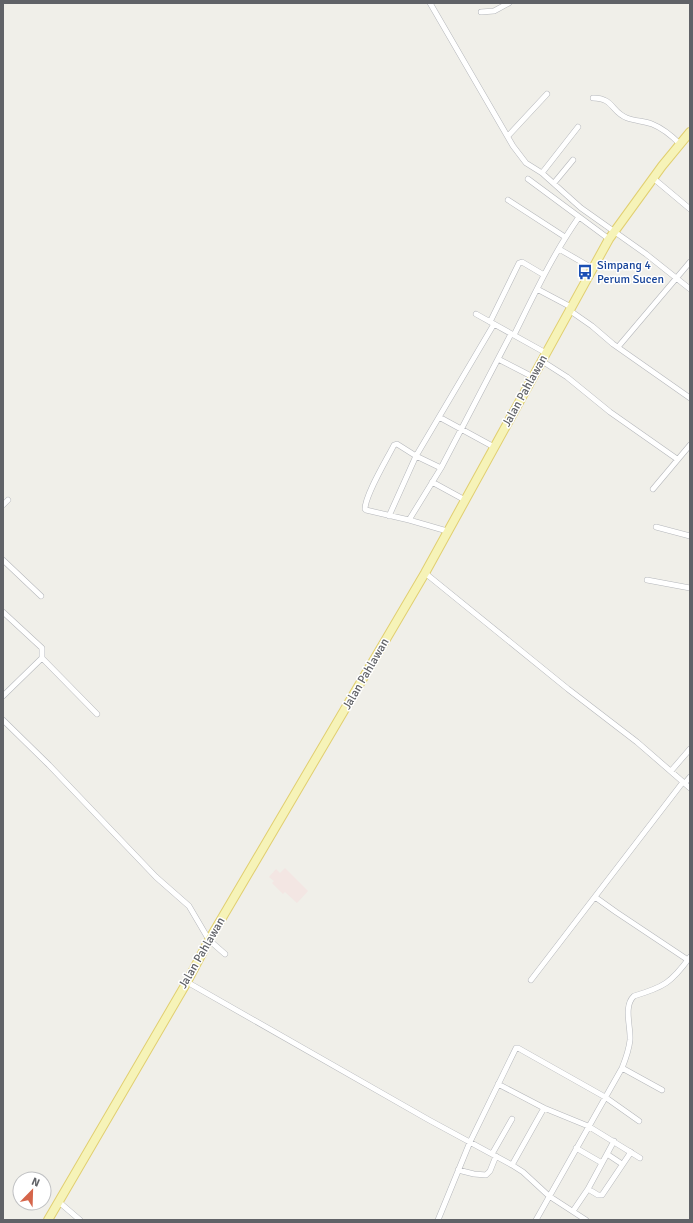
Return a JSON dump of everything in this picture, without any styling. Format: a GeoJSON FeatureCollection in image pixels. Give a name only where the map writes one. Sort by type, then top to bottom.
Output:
{"type":"FeatureCollection","features":[{"type":"Feature","properties":{"kind":"main road","name":"Jalan Pahlawan"},"geometry":{"type":"LineString","coordinates":[[48,1220],[425,573],[613,231],[652,178],[690,132]]}},
{"type":"Feature","properties":{"kind":"street"},"geometry":{"type":"LineString","coordinates":[[430,3],[513,146],[526,163],[542,173],[581,208],[646,254],[690,289]]}},
{"type":"Feature","properties":{"kind":"street"},"geometry":{"type":"LineString","coordinates":[[481,12],[498,10],[509,3]]}},
{"type":"Feature","properties":{"kind":"street"},"geometry":{"type":"LineString","coordinates":[[508,136],[547,94]]}},
{"type":"Feature","properties":{"kind":"street"},"geometry":{"type":"LineString","coordinates":[[593,98],[602,98],[610,103],[620,114],[627,118],[653,124],[680,144]]}},
{"type":"Feature","properties":{"kind":"street"},"geometry":{"type":"LineString","coordinates":[[542,173],[578,126]]}},
{"type":"Feature","properties":{"kind":"street"},"geometry":{"type":"LineString","coordinates":[[554,184],[573,160]]}},
{"type":"Feature","properties":{"kind":"street"},"geometry":{"type":"LineString","coordinates":[[652,178],[690,209]]}},
{"type":"Feature","properties":{"kind":"street"},"geometry":{"type":"LineString","coordinates":[[528,179],[609,239]]}},
{"type":"Feature","properties":{"kind":"street"},"geometry":{"type":"LineString","coordinates":[[508,200],[565,237]]}},
{"type":"Feature","properties":{"kind":"street"},"geometry":{"type":"LineString","coordinates":[[409,520],[441,468],[544,275],[565,237],[579,217]]}},
{"type":"Feature","properties":{"kind":"street"},"geometry":{"type":"LineString","coordinates":[[559,249],[592,268]]}},
{"type":"Feature","properties":{"kind":"street"},"geometry":{"type":"LineString","coordinates":[[389,516],[416,456],[492,323],[520,263],[522,262],[544,275]]}},
{"type":"Feature","properties":{"kind":"street"},"geometry":{"type":"LineString","coordinates":[[618,347],[690,262]]}},
{"type":"Feature","properties":{"kind":"street"},"geometry":{"type":"LineString","coordinates":[[537,288],[570,308],[618,347],[690,398]]}},
{"type":"Feature","properties":{"kind":"street"},"geometry":{"type":"LineString","coordinates":[[476,314],[546,352]]}},
{"type":"Feature","properties":{"kind":"street"},"geometry":{"type":"LineString","coordinates":[[498,359],[533,377]]}},
{"type":"Feature","properties":{"kind":"street"},"geometry":{"type":"LineString","coordinates":[[542,361],[567,377],[610,412],[677,459]]}},
{"type":"Feature","properties":{"kind":"street"},"geometry":{"type":"LineString","coordinates":[[439,417],[494,447]]}},
{"type":"Feature","properties":{"kind":"street"},"geometry":{"type":"LineString","coordinates":[[441,468],[395,444],[373,485],[365,503],[365,509],[447,531]]}},
{"type":"Feature","properties":{"kind":"street"},"geometry":{"type":"LineString","coordinates":[[653,489],[690,445]]}},
{"type":"Feature","properties":{"kind":"street"},"geometry":{"type":"LineString","coordinates":[[432,482],[465,500]]}},
{"type":"Feature","properties":{"kind":"street"},"geometry":{"type":"LineString","coordinates":[[3,505],[8,500]]}},
{"type":"Feature","properties":{"kind":"street"},"geometry":{"type":"LineString","coordinates":[[656,527],[690,536]]}},
{"type":"Feature","properties":{"kind":"street"},"geometry":{"type":"LineString","coordinates":[[3,560],[41,596]]}},
{"type":"Feature","properties":{"kind":"street"},"geometry":{"type":"LineString","coordinates":[[425,573],[562,684],[637,742],[690,788]]}},
{"type":"Feature","properties":{"kind":"street"},"geometry":{"type":"LineString","coordinates":[[647,580],[690,588]]}},
{"type":"Feature","properties":{"kind":"street"},"geometry":{"type":"LineString","coordinates":[[3,612],[42,648],[42,658],[97,714]]}},
{"type":"Feature","properties":{"kind":"street"},"geometry":{"type":"LineString","coordinates":[[3,696],[42,658]]}},
{"type":"Feature","properties":{"kind":"street"},"geometry":{"type":"LineString","coordinates":[[3,720],[49,765],[156,877],[189,906],[210,940],[225,954]]}},
{"type":"Feature","properties":{"kind":"street"},"geometry":{"type":"LineString","coordinates":[[671,771],[690,749]]}},
{"type":"Feature","properties":{"kind":"street"},"geometry":{"type":"LineString","coordinates":[[531,980],[684,782],[690,777]]}},
{"type":"Feature","properties":{"kind":"street"},"geometry":{"type":"LineString","coordinates":[[536,1220],[622,1068],[628,1052],[630,1039],[628,1008],[631,998],[661,986],[671,980],[689,959],[595,897]]}},
{"type":"Feature","properties":{"kind":"street"},"geometry":{"type":"LineString","coordinates":[[187,982],[414,1112],[512,1164],[528,1176],[549,1196],[586,1220]]}},
{"type":"Feature","properties":{"kind":"street"},"geometry":{"type":"LineString","coordinates":[[438,1220],[470,1142],[514,1050],[518,1048],[605,1097],[639,1121]]}},
{"type":"Feature","properties":{"kind":"street"},"geometry":{"type":"LineString","coordinates":[[622,1068],[662,1090]]}},
{"type":"Feature","properties":{"kind":"street"},"geometry":{"type":"LineString","coordinates":[[498,1084],[544,1108],[588,1126],[640,1158]]}},
{"type":"Feature","properties":{"kind":"street"},"geometry":{"type":"LineString","coordinates":[[512,1164],[544,1108]]}},
{"type":"Feature","properties":{"kind":"street"},"geometry":{"type":"LineString","coordinates":[[458,1170],[486,1175],[490,1171],[494,1155],[512,1119]]}},
{"type":"Feature","properties":{"kind":"street"},"geometry":{"type":"LineString","coordinates":[[573,1211],[588,1189],[614,1141]]}},
{"type":"Feature","properties":{"kind":"street"},"geometry":{"type":"LineString","coordinates":[[576,1148],[602,1163]]}},
{"type":"Feature","properties":{"kind":"street"},"geometry":{"type":"LineString","coordinates":[[588,1189],[601,1196],[631,1152]]}},
{"type":"Feature","properties":{"kind":"street"},"geometry":{"type":"LineString","coordinates":[[607,1154],[622,1164]]}},
{"type":"Feature","properties":{"kind":"street"},"geometry":{"type":"LineString","coordinates":[[59,1202],[80,1220]]}},
{"type":"Feature","properties":{"kind":"shaded area"},"geometry":{"type":"Polygon","coordinates":[[[285,868],[308,891],[297,903],[285,892],[283,894],[272,883],[274,881],[269,877],[276,869],[280,873],[285,868]]]}},
{"type":"Feature","properties":{"kind":"place","name":"Simpang 4 Perum Sucen"},"geometry":{"type":"Point","coordinates":[585,272]}}]}
